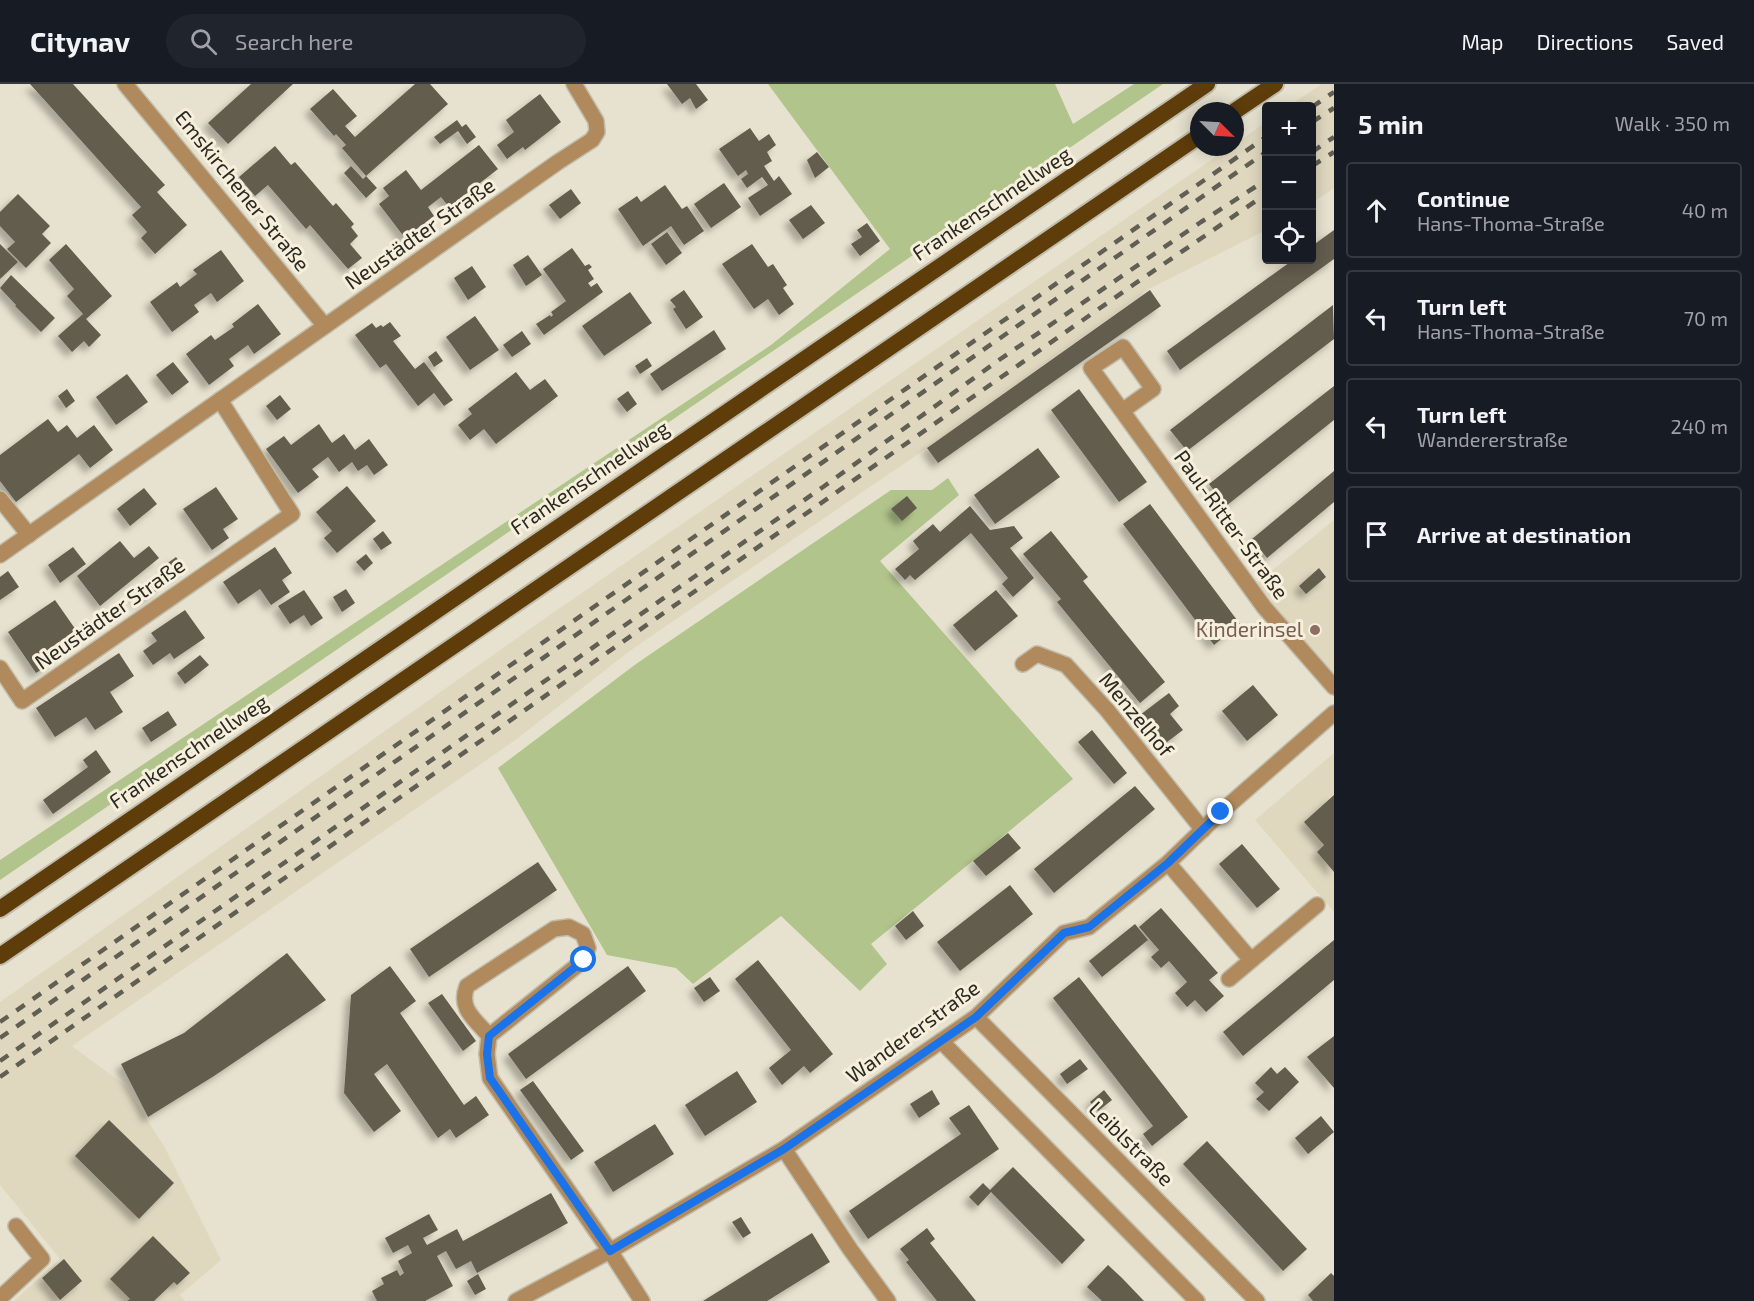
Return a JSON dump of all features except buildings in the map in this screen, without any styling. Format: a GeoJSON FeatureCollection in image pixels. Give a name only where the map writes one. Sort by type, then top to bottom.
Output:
{"type":"FeatureCollection","features":[{"type":"Feature","properties":{"kind":"highway","name":"Frankenschnellweg"},"geometry":{"type":"LineString","coordinates":[[0,909],[1207,84]]}},
{"type":"Feature","properties":{"kind":"highway"},"geometry":{"type":"LineString","coordinates":[[1244,105],[1275,84]]}},
{"type":"Feature","properties":{"kind":"highway"},"geometry":{"type":"LineString","coordinates":[[0,956],[1190,142]]}},
{"type":"Feature","properties":{"kind":"street","name":"Emskirchener Straße"},"geometry":{"type":"LineString","coordinates":[[125,84],[325,326]]}},
{"type":"Feature","properties":{"kind":"street","name":"Neustädter Straße"},"geometry":{"type":"LineString","coordinates":[[0,555],[592,140],[597,132],[596,121],[574,84]]}},
{"type":"Feature","properties":{"kind":"street","name":"Neustädter Straße"},"geometry":{"type":"LineString","coordinates":[[0,668],[22,701],[292,514],[220,400]]}},
{"type":"Feature","properties":{"kind":"street","name":"Paul-Ritter-Straße"},"geometry":{"type":"LineString","coordinates":[[1122,411],[1264,607],[1334,687]]}},
{"type":"Feature","properties":{"kind":"street"},"geometry":{"type":"LineString","coordinates":[[0,499],[29,535]]}},
{"type":"Feature","properties":{"kind":"street","name":"Menzelhof"},"geometry":{"type":"LineString","coordinates":[[1023,664],[1037,654],[1066,664],[1107,710],[1203,830]]}},
{"type":"Feature","properties":{"kind":"street","name":"Wandererstraße"},"geometry":{"type":"LineString","coordinates":[[516,1301],[610,1251],[784,1149],[976,1017],[1064,933],[1089,927],[1168,863],[1334,713]]}},
{"type":"Feature","properties":{"kind":"street"},"geometry":{"type":"LineString","coordinates":[[1168,863],[1251,960]]}},
{"type":"Feature","properties":{"kind":"street"},"geometry":{"type":"LineString","coordinates":[[1229,979],[1317,905]]}},
{"type":"Feature","properties":{"kind":"street"},"geometry":{"type":"LineString","coordinates":[[489,1036],[466,1009],[463,998],[467,986],[554,929],[569,927],[583,934],[588,948],[584,960],[489,1036],[487,1054],[490,1078],[642,1301]]}},
{"type":"Feature","properties":{"kind":"street","name":"Leiblstraße"},"geometry":{"type":"LineString","coordinates":[[976,1017],[1257,1301]]}},
{"type":"Feature","properties":{"kind":"street"},"geometry":{"type":"LineString","coordinates":[[941,1041],[1197,1301]]}},
{"type":"Feature","properties":{"kind":"street"},"geometry":{"type":"LineString","coordinates":[[784,1149],[850,1249],[888,1301]]}},
{"type":"Feature","properties":{"kind":"street"},"geometry":{"type":"LineString","coordinates":[[0,1298],[42,1259],[16,1226]]}},
{"type":"Feature","properties":{"kind":"shaded area"},"geometry":{"type":"Polygon","coordinates":[[[1322,84],[1334,84],[1334,188],[1316,200],[1316,102],[1295,102],[1322,84]]]}},
{"type":"Feature","properties":{"kind":"shaded area"},"geometry":{"type":"Polygon","coordinates":[[[1262,125],[1262,232],[1149,289],[927,448],[631,650],[514,741],[72,1046],[126,1086],[165,1148],[221,1260],[180,1295],[185,1301],[14,1301],[60,1259],[0,1185],[0,1002],[554,612],[1217,156],[1244,156],[1244,138],[1262,125]]]}},
{"type":"Feature","properties":{"kind":"shaded area","name":"Kinderinsel"},"geometry":{"type":"Polygon","coordinates":[[[1334,520],[1334,677],[1257,583],[1334,520]]]}},
{"type":"Feature","properties":{"kind":"shaded area"},"geometry":{"type":"Polygon","coordinates":[[[1334,753],[1334,912],[1255,820],[1334,753]]]}},
{"type":"Feature","properties":{"kind":"green space"},"geometry":{"type":"Polygon","coordinates":[[[768,84],[1055,84],[1073,124],[1134,84],[1163,84],[0,880],[0,860],[771,345],[890,249],[768,84]]]}},
{"type":"Feature","properties":{"kind":"green space"},"geometry":{"type":"Polygon","coordinates":[[[948,478],[959,495],[880,561],[1073,779],[871,944],[887,964],[860,991],[781,916],[693,984],[676,968],[607,955],[498,768],[636,664],[891,490],[932,490],[948,478]]]}},
{"type":"Feature","properties":{"kind":"railway"},"geometry":{"type":"LineString","coordinates":[[1316,104],[1334,92]]}},
{"type":"Feature","properties":{"kind":"railway"},"geometry":{"type":"LineString","coordinates":[[1316,119],[1334,108]]}},
{"type":"Feature","properties":{"kind":"railway"},"geometry":{"type":"LineString","coordinates":[[1316,149],[1334,137]]}},
{"type":"Feature","properties":{"kind":"railway"},"geometry":{"type":"LineString","coordinates":[[0,1022],[1262,140]]}},
{"type":"Feature","properties":{"kind":"railway"},"geometry":{"type":"LineString","coordinates":[[1316,163],[1334,152]]}},
{"type":"Feature","properties":{"kind":"railway"},"geometry":{"type":"LineString","coordinates":[[0,1038],[1262,155]]}},
{"type":"Feature","properties":{"kind":"railway"},"geometry":{"type":"LineString","coordinates":[[0,1061],[823,487],[999,360],[1262,183]]}},
{"type":"Feature","properties":{"kind":"railway"},"geometry":{"type":"LineString","coordinates":[[0,1077],[1262,197]]}},
{"type":"Feature","properties":{"kind":"place","name":"Kinderinsel"},"geometry":{"type":"Point","coordinates":[1315,630]}},
{"type":"Feature","properties":{"kind":"route"},"geometry":{"type":"LineString","coordinates":[[584,960],[489,1036],[487,1054],[490,1078],[610,1251],[784,1149],[976,1017],[1064,933],[1089,927],[1168,863],[1221,812]]}}]}
